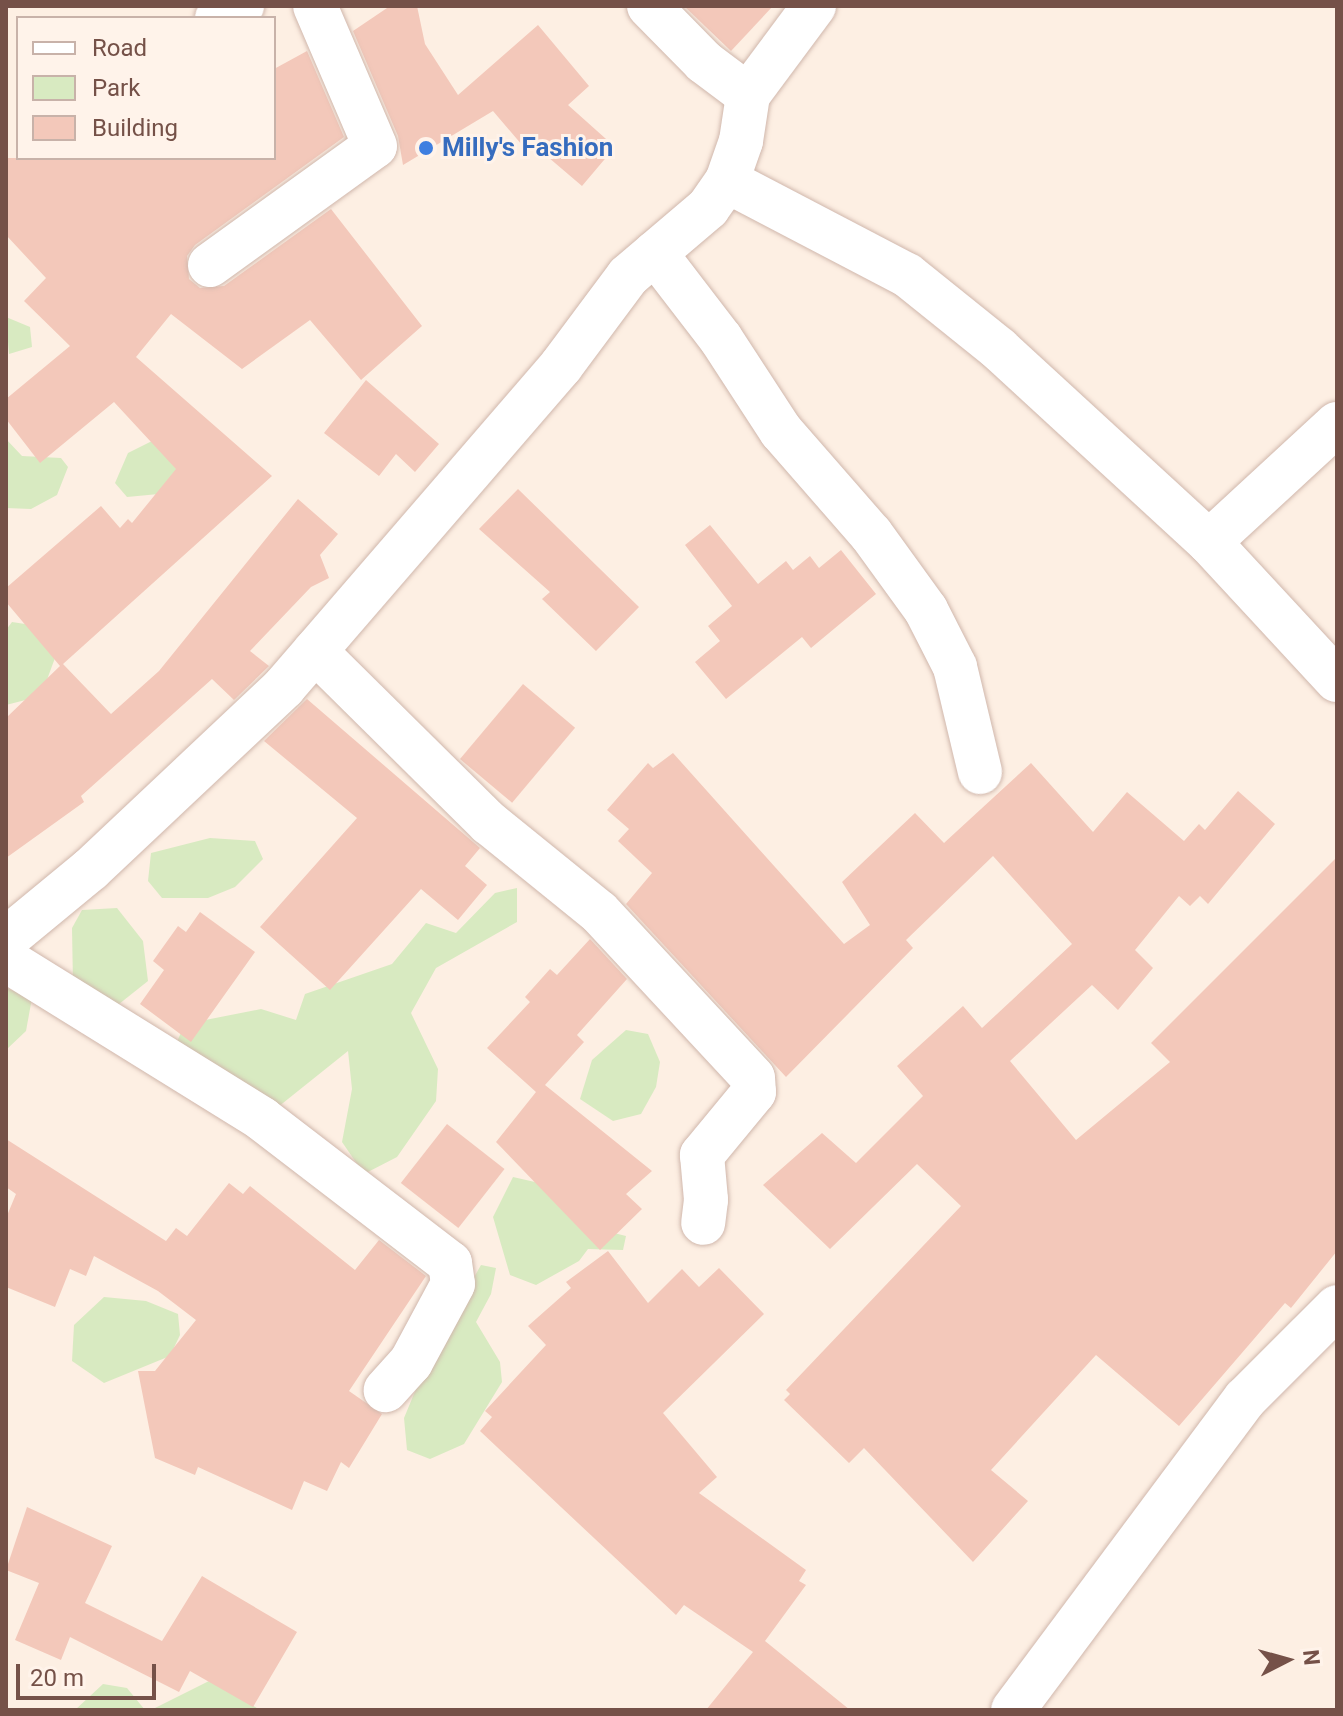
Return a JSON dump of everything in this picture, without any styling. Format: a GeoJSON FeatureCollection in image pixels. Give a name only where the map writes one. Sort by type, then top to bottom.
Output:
{"type":"FeatureCollection","features":[{"type":"Feature","properties":{"kind":"street"},"geometry":{"type":"LineString","coordinates":[[221,16],[242,6]]}},
{"type":"Feature","properties":{"kind":"street"},"geometry":{"type":"LineString","coordinates":[[210,265],[375,146],[315,6]]}},
{"type":"Feature","properties":{"kind":"street"},"geometry":{"type":"LineString","coordinates":[[649,6],[704,62],[748,95]]}},
{"type":"Feature","properties":{"kind":"street"},"geometry":{"type":"LineString","coordinates":[[6,939],[91,869],[284,687],[561,366],[628,276],[708,208],[727,181],[741,141],[748,95],[814,6]]}},
{"type":"Feature","properties":{"kind":"street"},"geometry":{"type":"LineString","coordinates":[[727,181],[907,275],[1103,441],[1209,542],[1337,680]]}},
{"type":"Feature","properties":{"kind":"street"},"geometry":{"type":"LineString","coordinates":[[655,253],[721,339],[781,431],[871,534],[926,610],[955,667],[980,772]]}},
{"type":"Feature","properties":{"kind":"street"},"geometry":{"type":"LineString","coordinates":[[1209,542],[1337,424]]}},
{"type":"Feature","properties":{"kind":"street"},"geometry":{"type":"LineString","coordinates":[[315,651],[489,823],[599,912],[753,1078],[754,1092],[702,1155],[703,1223]]}},
{"type":"Feature","properties":{"kind":"street"},"geometry":{"type":"LineString","coordinates":[[6,960],[262,1119],[450,1263],[453,1284],[411,1362],[386,1390]]}},
{"type":"Feature","properties":{"kind":"street"},"geometry":{"type":"LineString","coordinates":[[1013,1710],[1245,1399],[1337,1307]]}},
{"type":"Feature","properties":{"kind":"green space"},"geometry":{"type":"Polygon","coordinates":[[[6,317],[30,327],[32,347],[9,354],[6,317]]]}},
{"type":"Feature","properties":{"kind":"green space"},"geometry":{"type":"Polygon","coordinates":[[[160,437],[183,448],[169,493],[127,497],[115,483],[128,453],[160,437]]]}},
{"type":"Feature","properties":{"kind":"green space"},"geometry":{"type":"Polygon","coordinates":[[[6,439],[22,456],[61,458],[68,467],[57,495],[31,509],[6,508],[6,439]]]}},
{"type":"Feature","properties":{"kind":"green space"},"geometry":{"type":"Polygon","coordinates":[[[12,622],[51,628],[59,647],[41,696],[6,705],[6,630],[12,622]]]}},
{"type":"Feature","properties":{"kind":"green space"},"geometry":{"type":"Polygon","coordinates":[[[210,838],[255,841],[263,859],[235,887],[208,898],[162,898],[148,881],[151,853],[210,838]]]}},
{"type":"Feature","properties":{"kind":"green space"},"geometry":{"type":"Polygon","coordinates":[[[517,888],[517,922],[436,968],[411,1013],[438,1069],[436,1101],[397,1157],[364,1174],[342,1142],[352,1089],[348,1051],[278,1107],[169,1059],[185,1024],[261,1009],[296,1020],[305,994],[392,964],[426,923],[456,933],[495,893],[517,888]]]}},
{"type":"Feature","properties":{"kind":"green space"},"geometry":{"type":"Polygon","coordinates":[[[117,908],[143,941],[148,981],[114,1008],[73,985],[72,928],[82,910],[117,908]]]}},
{"type":"Feature","properties":{"kind":"green space"},"geometry":{"type":"Polygon","coordinates":[[[6,988],[32,998],[26,1031],[6,1050],[6,988]]]}},
{"type":"Feature","properties":{"kind":"green space"},"geometry":{"type":"Polygon","coordinates":[[[626,1030],[648,1034],[660,1062],[656,1087],[641,1114],[613,1121],[580,1099],[592,1060],[626,1030]]]}},
{"type":"Feature","properties":{"kind":"green space"},"geometry":{"type":"Polygon","coordinates":[[[513,1177],[561,1188],[598,1229],[626,1236],[623,1250],[588,1249],[579,1261],[536,1285],[510,1275],[493,1217],[513,1177]]]}},
{"type":"Feature","properties":{"kind":"green space"},"geometry":{"type":"Polygon","coordinates":[[[481,1265],[496,1268],[491,1294],[476,1322],[500,1362],[502,1382],[464,1444],[430,1459],[407,1450],[404,1418],[431,1353],[481,1265]]]}},
{"type":"Feature","properties":{"kind":"green space"},"geometry":{"type":"Polygon","coordinates":[[[104,1297],[146,1301],[178,1314],[180,1335],[170,1356],[104,1383],[72,1361],[74,1325],[104,1297]]]}},
{"type":"Feature","properties":{"kind":"green space"},"geometry":{"type":"Polygon","coordinates":[[[223,1674],[233,1693],[260,1710],[151,1710],[223,1674]]]}},
{"type":"Feature","properties":{"kind":"green space"},"geometry":{"type":"Polygon","coordinates":[[[103,1684],[127,1688],[145,1710],[75,1710],[103,1684]]]}},
{"type":"Feature","properties":{"kind":"building"},"geometry":{"type":"Polygon","coordinates":[[[390,6],[417,6],[425,44],[458,95],[538,25],[589,86],[568,105],[615,147],[582,186],[528,140],[522,145],[493,111],[403,165],[398,136],[353,31],[390,6]]]}},
{"type":"Feature","properties":{"kind":"building"},"geometry":{"type":"Polygon","coordinates":[[[684,6],[773,6],[731,51],[684,6]]]}},
{"type":"Feature","properties":{"kind":"building"},"geometry":{"type":"Polygon","coordinates":[[[307,51],[344,137],[195,245],[187,256],[189,279],[200,288],[224,286],[331,209],[422,326],[361,380],[310,320],[242,369],[171,314],[136,357],[272,476],[63,664],[111,714],[159,671],[298,499],[338,534],[320,555],[329,578],[311,587],[250,651],[269,666],[234,700],[212,679],[81,796],[84,802],[6,858],[6,718],[60,666],[6,602],[6,588],[101,506],[120,528],[128,519],[132,523],[176,469],[114,402],[40,463],[6,419],[6,399],[70,346],[24,301],[46,278],[6,235],[6,158],[276,160],[276,68],[307,51]]]}},
{"type":"Feature","properties":{"kind":"building"},"geometry":{"type":"Polygon","coordinates":[[[366,380],[439,444],[415,472],[396,454],[379,476],[324,433],[366,380]]]}},
{"type":"Feature","properties":{"kind":"building"},"geometry":{"type":"Polygon","coordinates":[[[518,489],[639,607],[596,651],[542,599],[550,592],[479,529],[518,489]]]}},
{"type":"Feature","properties":{"kind":"building"},"geometry":{"type":"Polygon","coordinates":[[[710,525],[758,584],[786,561],[793,570],[810,556],[819,568],[841,550],[876,594],[811,648],[802,637],[726,699],[695,662],[720,641],[708,626],[732,606],[685,545],[710,525]]]}},
{"type":"Feature","properties":{"kind":"building"},"geometry":{"type":"Polygon","coordinates":[[[523,684],[575,728],[512,803],[460,759],[523,684]]]}},
{"type":"Feature","properties":{"kind":"building"},"geometry":{"type":"Polygon","coordinates":[[[307,699],[480,848],[465,866],[487,885],[458,920],[421,889],[330,990],[260,927],[357,818],[264,741],[307,699]]]}},
{"type":"Feature","properties":{"kind":"building"},"geometry":{"type":"Polygon","coordinates":[[[673,753],[844,944],[870,925],[842,882],[915,813],[944,843],[1031,763],[1093,832],[1127,792],[1184,841],[1199,824],[1205,830],[1238,791],[1275,824],[1208,904],[1200,896],[1190,906],[1179,896],[1135,950],[1153,968],[1118,1010],[1092,985],[1010,1061],[1076,1140],[1170,1062],[1151,1043],[1337,857],[1337,1251],[1291,1308],[1285,1303],[1179,1426],[1096,1355],[991,1470],[1028,1501],[973,1562],[864,1448],[849,1463],[784,1400],[790,1394],[786,1390],[961,1206],[917,1164],[830,1249],[763,1185],[822,1133],[856,1163],[923,1096],[897,1066],[963,1006],[982,1028],[1072,944],[993,856],[906,940],[913,948],[786,1077],[626,904],[652,873],[618,841],[629,829],[607,810],[648,763],[653,768],[673,753]]]}},
{"type":"Feature","properties":{"kind":"building"},"geometry":{"type":"Polygon","coordinates":[[[200,912],[255,952],[191,1042],[140,1004],[164,970],[153,961],[178,926],[186,932],[200,912]]]}},
{"type":"Feature","properties":{"kind":"building"},"geometry":{"type":"Polygon","coordinates":[[[590,939],[627,979],[577,1035],[584,1042],[545,1085],[652,1171],[626,1194],[642,1209],[600,1250],[496,1142],[536,1092],[487,1048],[530,1002],[525,997],[550,969],[557,975],[590,939]]]}},
{"type":"Feature","properties":{"kind":"building"},"geometry":{"type":"Polygon","coordinates":[[[447,1124],[505,1169],[458,1228],[401,1183],[447,1124]]]}},
{"type":"Feature","properties":{"kind":"building"},"geometry":{"type":"Polygon","coordinates":[[[6,1139],[166,1241],[176,1228],[187,1236],[229,1183],[243,1194],[250,1186],[355,1270],[379,1240],[426,1276],[349,1391],[382,1414],[349,1468],[341,1462],[327,1491],[304,1481],[292,1510],[198,1467],[195,1475],[155,1458],[138,1371],[155,1371],[196,1320],[158,1291],[94,1256],[86,1276],[70,1269],[55,1307],[6,1287],[6,1218],[16,1194],[6,1187],[6,1139]]]}},
{"type":"Feature","properties":{"kind":"building"},"geometry":{"type":"Polygon","coordinates":[[[608,1251],[648,1303],[682,1269],[699,1287],[719,1268],[764,1314],[663,1413],[717,1477],[699,1493],[806,1570],[799,1581],[806,1585],[765,1641],[850,1710],[706,1710],[753,1652],[684,1605],[676,1615],[480,1431],[492,1417],[485,1411],[546,1345],[528,1326],[571,1288],[566,1282],[608,1251]]]}},
{"type":"Feature","properties":{"kind":"building"},"geometry":{"type":"Polygon","coordinates":[[[27,1507],[112,1546],[85,1603],[162,1641],[202,1576],[297,1632],[253,1707],[190,1671],[179,1692],[70,1637],[61,1660],[15,1640],[39,1583],[6,1570],[27,1507]]]}},
{"type":"Feature","properties":{"kind":"place","name":"Milly's Fashion"},"geometry":{"type":"Point","coordinates":[426,148]}}]}
